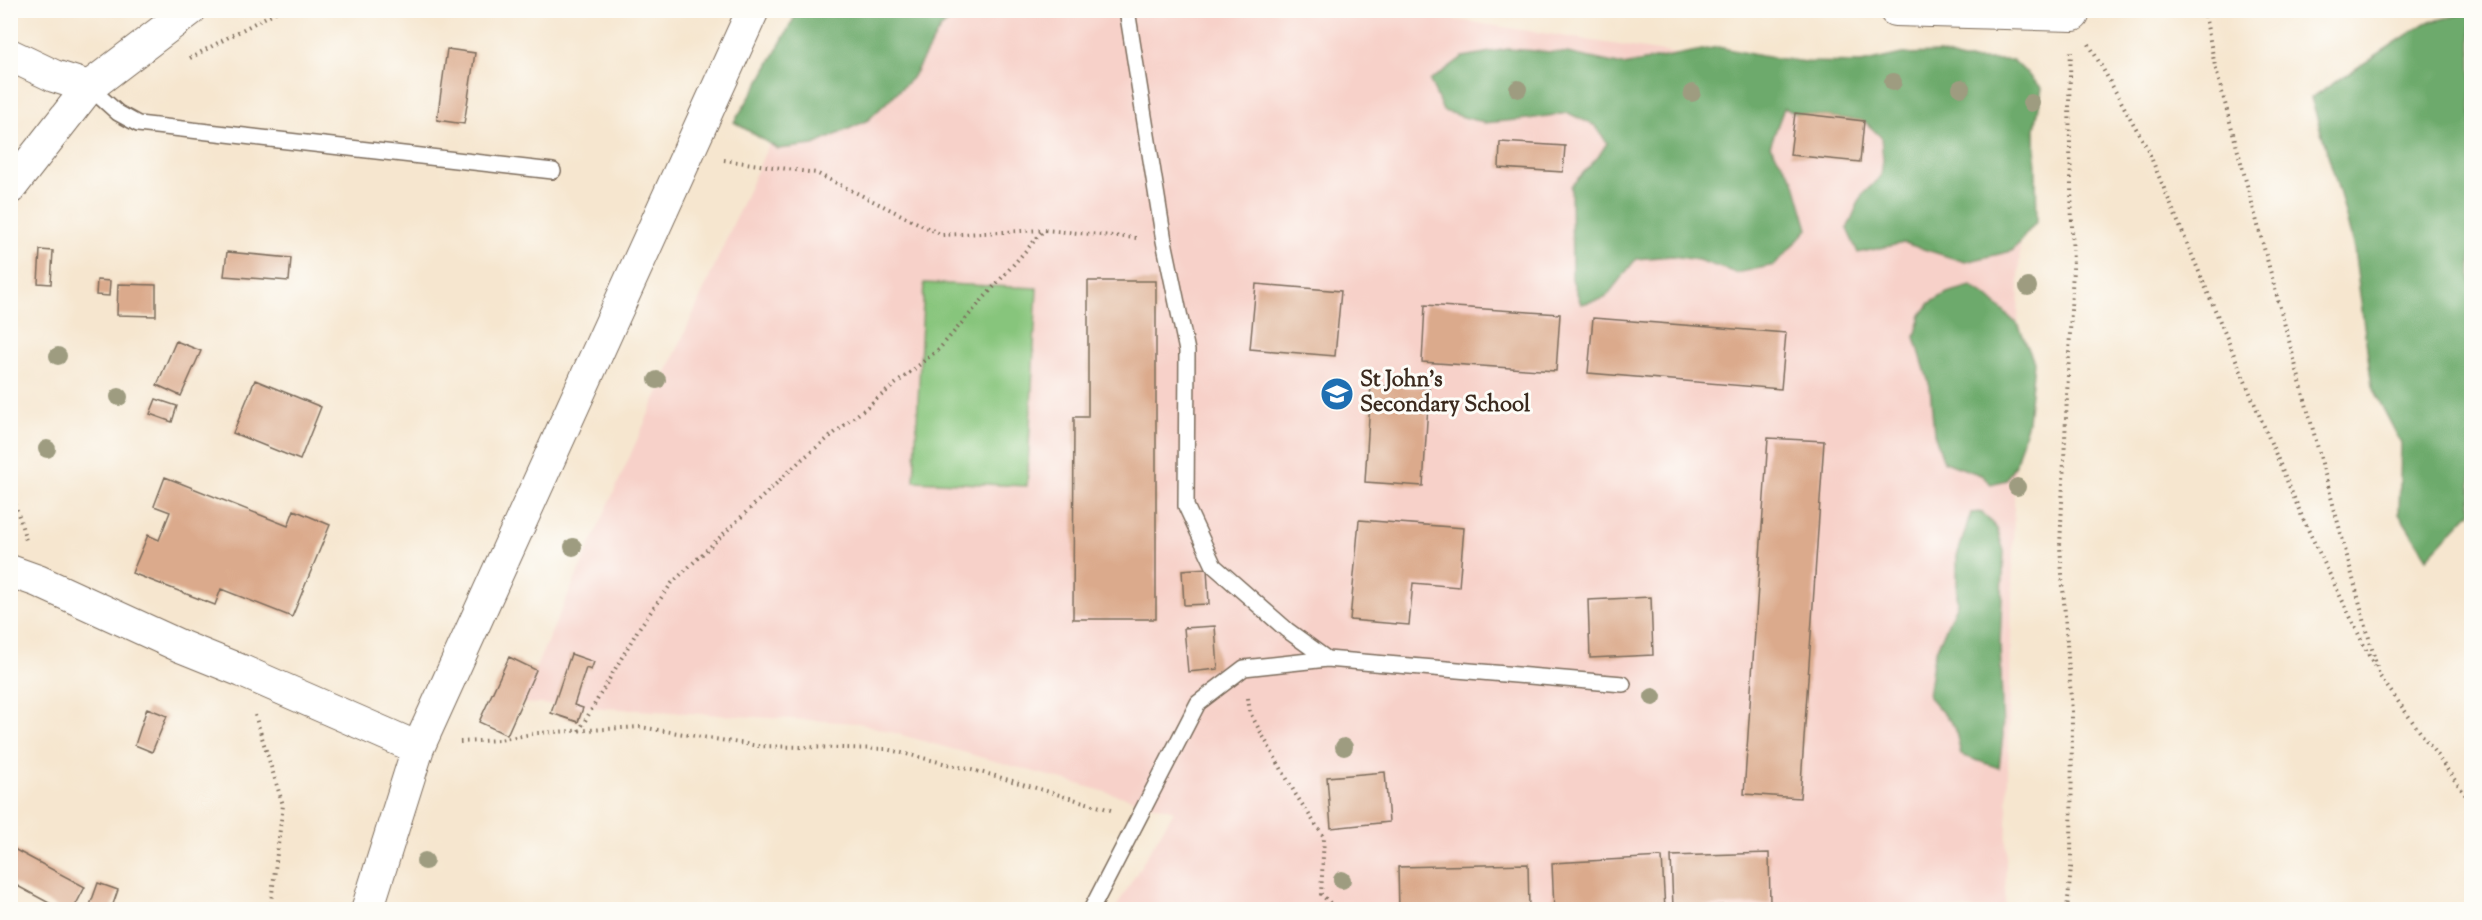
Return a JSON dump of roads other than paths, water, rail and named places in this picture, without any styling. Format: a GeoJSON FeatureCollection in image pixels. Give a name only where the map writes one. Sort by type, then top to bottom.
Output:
{"type":"FeatureCollection","features":[{"type":"Feature","properties":{"kind":"street"},"geometry":{"type":"LineString","coordinates":[[10,188],[89,87],[190,10]]}},
{"type":"Feature","properties":{"kind":"street"},"geometry":{"type":"LineString","coordinates":[[367,909],[418,748],[753,10]]}},
{"type":"Feature","properties":{"kind":"street"},"geometry":{"type":"LineString","coordinates":[[1895,10],[2072,13]]}},
{"type":"Feature","properties":{"kind":"street"},"geometry":{"type":"LineString","coordinates":[[10,55],[54,76],[89,87]]}},
{"type":"Feature","properties":{"kind":"street"},"geometry":{"type":"LineString","coordinates":[[25,576],[180,646],[418,748]]}},
{"type":"Feature","properties":{"kind":"lane"},"geometry":{"type":"LineString","coordinates":[[1127,10],[1164,240],[1187,351],[1185,506],[1214,566],[1287,630],[1327,659]]}},
{"type":"Feature","properties":{"kind":"lane"},"geometry":{"type":"LineString","coordinates":[[89,87],[118,113],[138,124],[553,171]]}},
{"type":"Feature","properties":{"kind":"lane"},"geometry":{"type":"LineString","coordinates":[[1091,909],[1198,703],[1244,668],[1327,659],[1623,684]]}},
{"type":"Feature","properties":{"kind":"place","name":"St John's Secondary School"},"geometry":{"type":"Point","coordinates":[1337,394]}}]}
